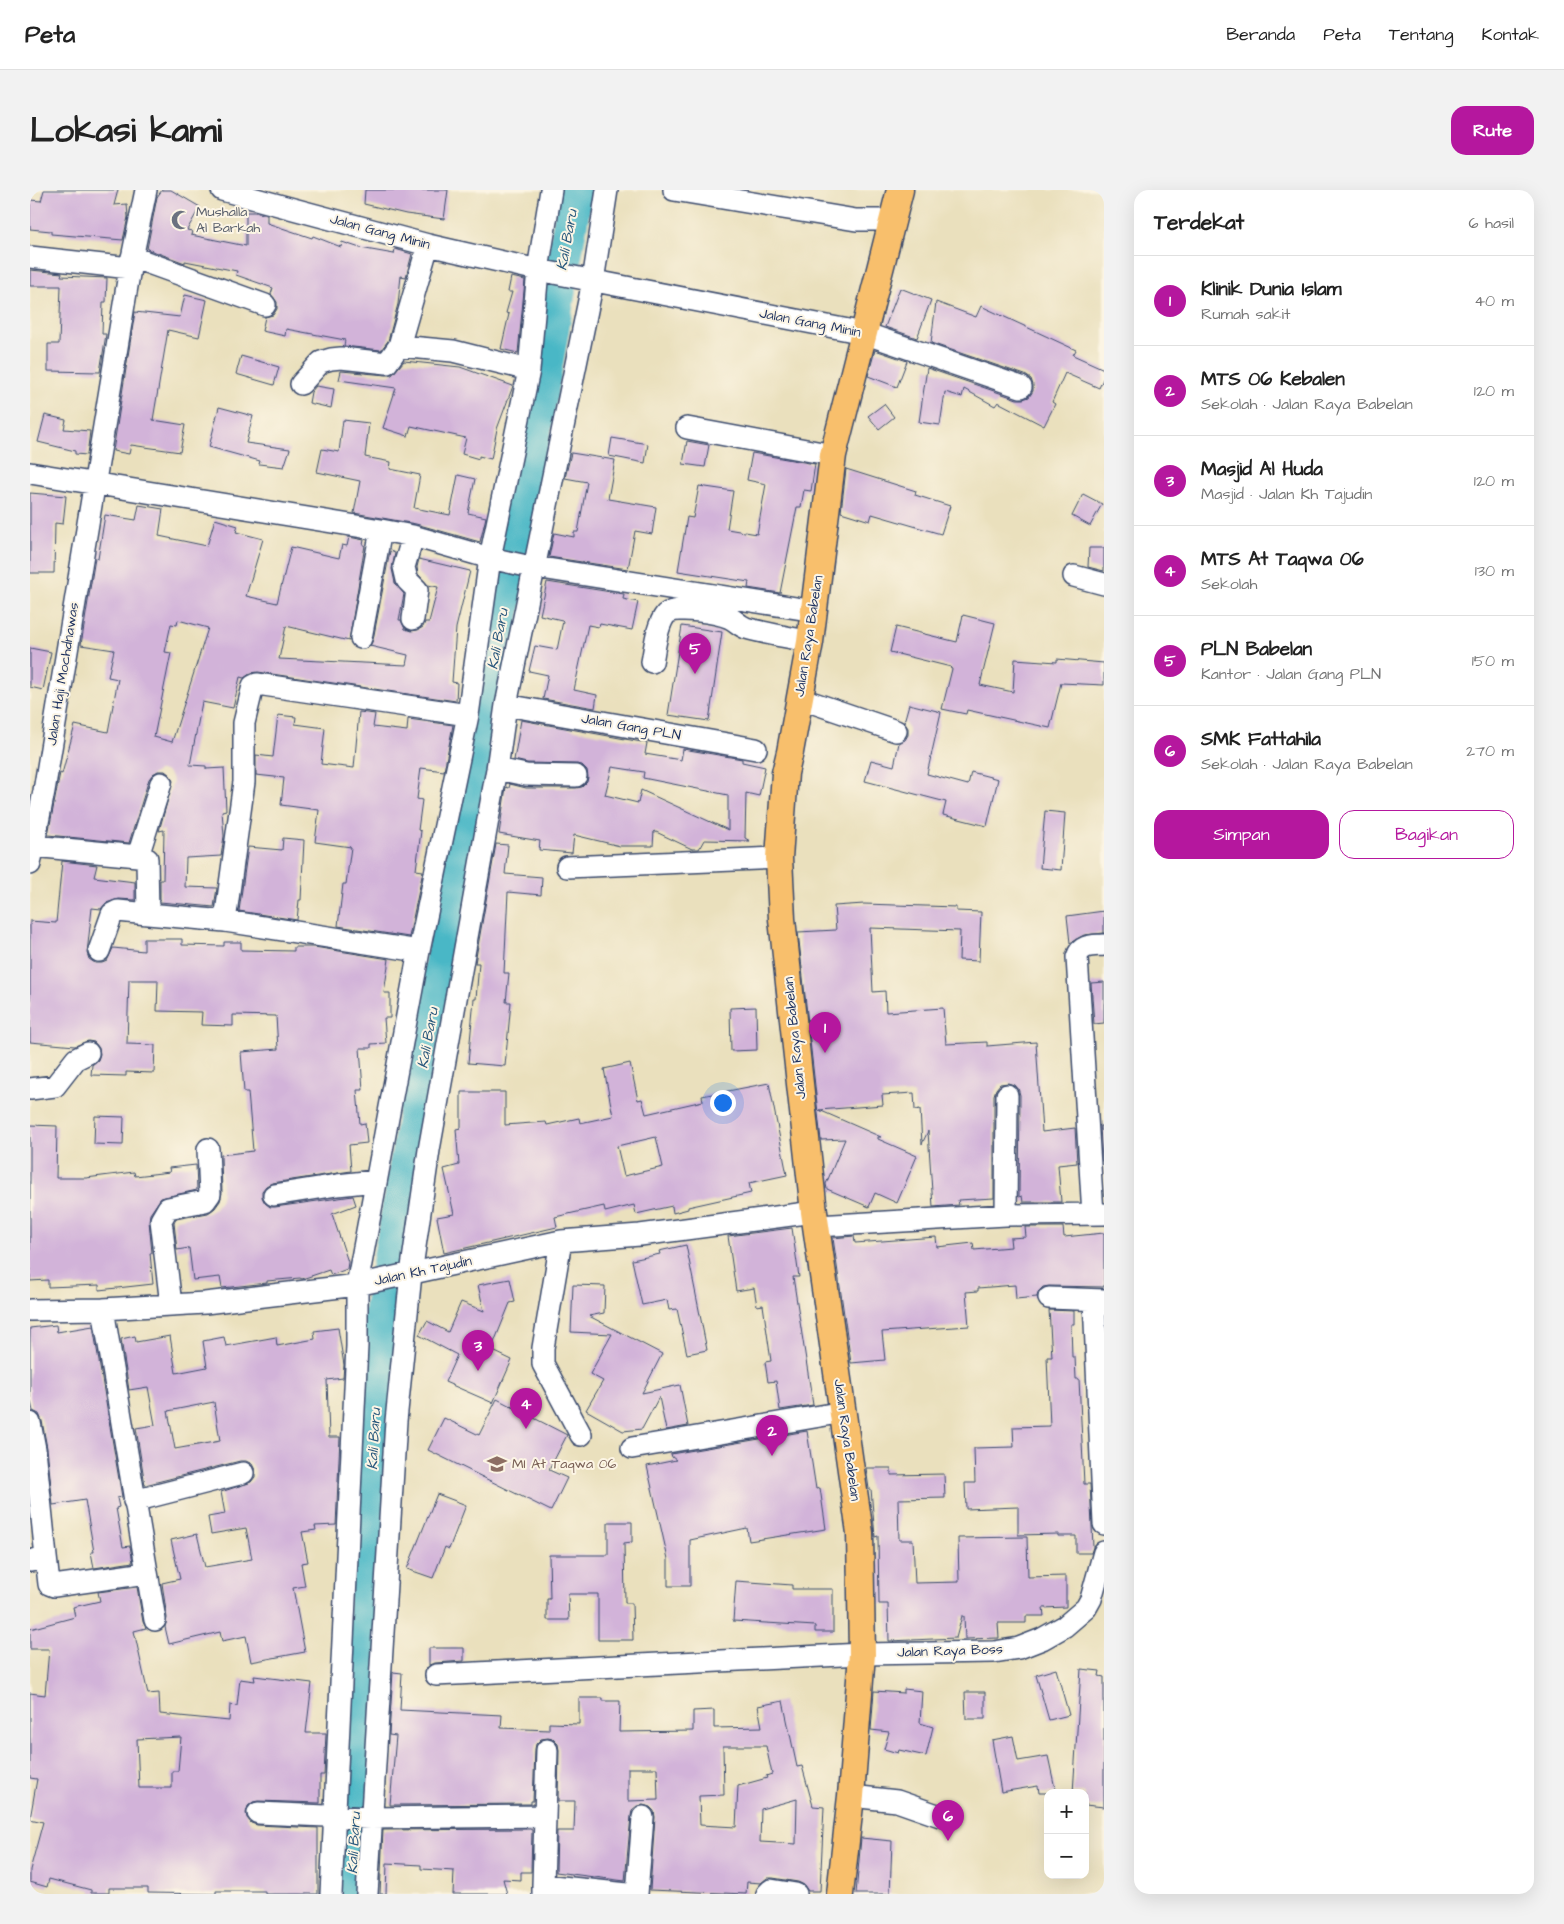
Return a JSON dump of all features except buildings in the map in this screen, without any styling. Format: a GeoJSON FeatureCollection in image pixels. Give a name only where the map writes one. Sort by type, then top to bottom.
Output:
{"type":"FeatureCollection","features":[{"type":"Feature","properties":{"kind":"main road","name":"Jalan Raya Babelan"},"geometry":{"type":"LineString","coordinates":[[840,1894],[851,1796],[862,1654],[860,1533],[815,1219],[782,919],[778,858],[785,773],[815,611],[833,455],[900,190]]}},
{"type":"Feature","properties":{"kind":"street","name":"Jalan Haji Mochdnawas"},"geometry":{"type":"LineString","coordinates":[[31,855],[37,791],[94,484],[131,262],[146,190]]}},
{"type":"Feature","properties":{"kind":"street","name":"Jalan Gang Minin"},"geometry":{"type":"LineString","coordinates":[[222,190],[428,245],[545,271],[864,332],[1021,387]]}},
{"type":"Feature","properties":{"kind":"street"},"geometry":{"type":"LineString","coordinates":[[367,1894],[404,1276],[429,1150],[497,769],[506,705],[512,562],[529,370],[545,271],[551,190]]}},
{"type":"Feature","properties":{"kind":"street"},"geometry":{"type":"LineString","coordinates":[[331,1894],[357,1346],[375,1181],[468,716],[512,562],[555,471],[588,280],[606,190]]}},
{"type":"Feature","properties":{"kind":"street"},"geometry":{"type":"LineString","coordinates":[[674,190],[856,220],[892,220]]}},
{"type":"Feature","properties":{"kind":"street"},"geometry":{"type":"LineString","coordinates":[[301,384],[321,362],[341,358],[387,363],[399,346],[428,245]]}},
{"type":"Feature","properties":{"kind":"street"},"geometry":{"type":"LineString","coordinates":[[30,257],[131,262],[265,305]]}},
{"type":"Feature","properties":{"kind":"street"},"geometry":{"type":"LineString","coordinates":[[399,346],[453,351],[529,370]]}},
{"type":"Feature","properties":{"kind":"street"},"geometry":{"type":"LineString","coordinates":[[687,428],[833,455]]}},
{"type":"Feature","properties":{"kind":"street"},"geometry":{"type":"LineString","coordinates":[[30,473],[381,530],[413,536],[512,562],[815,611]]}},
{"type":"Feature","properties":{"kind":"street"},"geometry":{"type":"LineString","coordinates":[[360,638],[381,530]]}},
{"type":"Feature","properties":{"kind":"street"},"geometry":{"type":"LineString","coordinates":[[413,536],[404,567],[407,580],[415,586],[417,592],[413,619]]}},
{"type":"Feature","properties":{"kind":"street"},"geometry":{"type":"LineString","coordinates":[[1074,576],[1104,584]]}},
{"type":"Feature","properties":{"kind":"street"},"geometry":{"type":"LineString","coordinates":[[652,662],[659,630],[666,615],[672,610],[718,614],[730,618],[744,627],[810,642]]}},
{"type":"Feature","properties":{"kind":"street"},"geometry":{"type":"LineString","coordinates":[[225,921],[244,782],[244,722],[253,686],[257,684],[468,716]]}},
{"type":"Feature","properties":{"kind":"street"},"geometry":{"type":"LineString","coordinates":[[800,698],[896,731]]}},
{"type":"Feature","properties":{"kind":"street","name":"Jalan Gang PLN"},"geometry":{"type":"LineString","coordinates":[[506,705],[756,749]]}},
{"type":"Feature","properties":{"kind":"street"},"geometry":{"type":"LineString","coordinates":[[497,769],[526,775],[576,776]]}},
{"type":"Feature","properties":{"kind":"street"},"geometry":{"type":"LineString","coordinates":[[138,856],[160,783]]}},
{"type":"Feature","properties":{"kind":"street"},"geometry":{"type":"LineString","coordinates":[[31,855],[138,856],[147,859],[148,914]]}},
{"type":"Feature","properties":{"kind":"street"},"geometry":{"type":"LineString","coordinates":[[567,867],[778,858]]}},
{"type":"Feature","properties":{"kind":"street"},"geometry":{"type":"LineString","coordinates":[[99,951],[112,914],[118,911],[225,921],[420,951]]}},
{"type":"Feature","properties":{"kind":"street"},"geometry":{"type":"LineString","coordinates":[[1098,1214],[1077,957],[1079,952],[1086,947],[1104,946]]}},
{"type":"Feature","properties":{"kind":"street"},"geometry":{"type":"LineString","coordinates":[[30,1088],[55,1086],[76,1059],[88,1053]]}},
{"type":"Feature","properties":{"kind":"street"},"geometry":{"type":"LineString","coordinates":[[1006,1095],[1006,1216]]}},
{"type":"Feature","properties":{"kind":"street"},"geometry":{"type":"LineString","coordinates":[[171,1305],[161,1220],[168,1208],[205,1201],[208,1198],[210,1194],[208,1149]]}},
{"type":"Feature","properties":{"kind":"street"},"geometry":{"type":"LineString","coordinates":[[274,1195],[375,1181]]}},
{"type":"Feature","properties":{"kind":"street","name":"Jalan Kh Tajudin"},"geometry":{"type":"LineString","coordinates":[[30,1310],[103,1309],[205,1303],[365,1284],[561,1241],[640,1236],[815,1219],[1098,1214]]}},
{"type":"Feature","properties":{"kind":"street"},"geometry":{"type":"LineString","coordinates":[[561,1241],[543,1348],[543,1364],[581,1435]]}},
{"type":"Feature","properties":{"kind":"street"},"geometry":{"type":"LineString","coordinates":[[1049,1298],[1099,1300],[1104,1524]]}},
{"type":"Feature","properties":{"kind":"street"},"geometry":{"type":"LineString","coordinates":[[103,1309],[155,1620]]}},
{"type":"Feature","properties":{"kind":"street"},"geometry":{"type":"LineString","coordinates":[[632,1448],[844,1412]]}},
{"type":"Feature","properties":{"kind":"street"},"geometry":{"type":"LineString","coordinates":[[30,1423],[35,1449],[38,1559],[49,1584],[54,1586],[146,1573]]}},
{"type":"Feature","properties":{"kind":"street"},"geometry":{"type":"LineString","coordinates":[[134,1501],[243,1473]]}},
{"type":"Feature","properties":{"kind":"street","name":"Jalan Raya Boss"},"geometry":{"type":"LineString","coordinates":[[436,1675],[862,1654],[994,1652],[1019,1648],[1042,1639],[1065,1626],[1086,1608],[1091,1599],[1104,1552]]}},
{"type":"Feature","properties":{"kind":"street"},"geometry":{"type":"LineString","coordinates":[[547,1750],[543,1890],[627,1894]]}},
{"type":"Feature","properties":{"kind":"street"},"geometry":{"type":"LineString","coordinates":[[851,1796],[897,1801],[940,1816]]}},
{"type":"Feature","properties":{"kind":"street"},"geometry":{"type":"LineString","coordinates":[[258,1813],[371,1818],[545,1816]]}},
{"type":"Feature","properties":{"kind":"street"},"geometry":{"type":"LineString","coordinates":[[637,1894],[643,1817]]}},
{"type":"Feature","properties":{"kind":"street"},"geometry":{"type":"LineString","coordinates":[[766,1894],[774,1890],[796,1894]]}},
{"type":"Feature","properties":{"kind":"waterway","name":"Kali Baru"},"geometry":{"type":"LineString","coordinates":[[352,1894],[380,1317],[576,190]]}},
{"type":"Feature","properties":{"kind":"place","name":"Mushalla Al Barkah"},"geometry":{"type":"Point","coordinates":[181,220]}},
{"type":"Feature","properties":{"kind":"place","name":"PLN Babelan"},"geometry":{"type":"Point","coordinates":[695,674]}},
{"type":"Feature","properties":{"kind":"place","name":"Klinik Dunia Islam"},"geometry":{"type":"Point","coordinates":[825,1053]}},
{"type":"Feature","properties":{"kind":"place","name":"Masjid Al Huda"},"geometry":{"type":"Point","coordinates":[478,1371]}},
{"type":"Feature","properties":{"kind":"place","name":"MTS At Taqwa 06"},"geometry":{"type":"Point","coordinates":[526,1429]}},
{"type":"Feature","properties":{"kind":"place","name":"MTS 06 Kebalen"},"geometry":{"type":"Point","coordinates":[772,1456]}},
{"type":"Feature","properties":{"kind":"place","name":"MI At Taqwa 06"},"geometry":{"type":"Point","coordinates":[497,1464]}},
{"type":"Feature","properties":{"kind":"place","name":"SMK Fattahila"},"geometry":{"type":"Point","coordinates":[948,1841]}}]}
